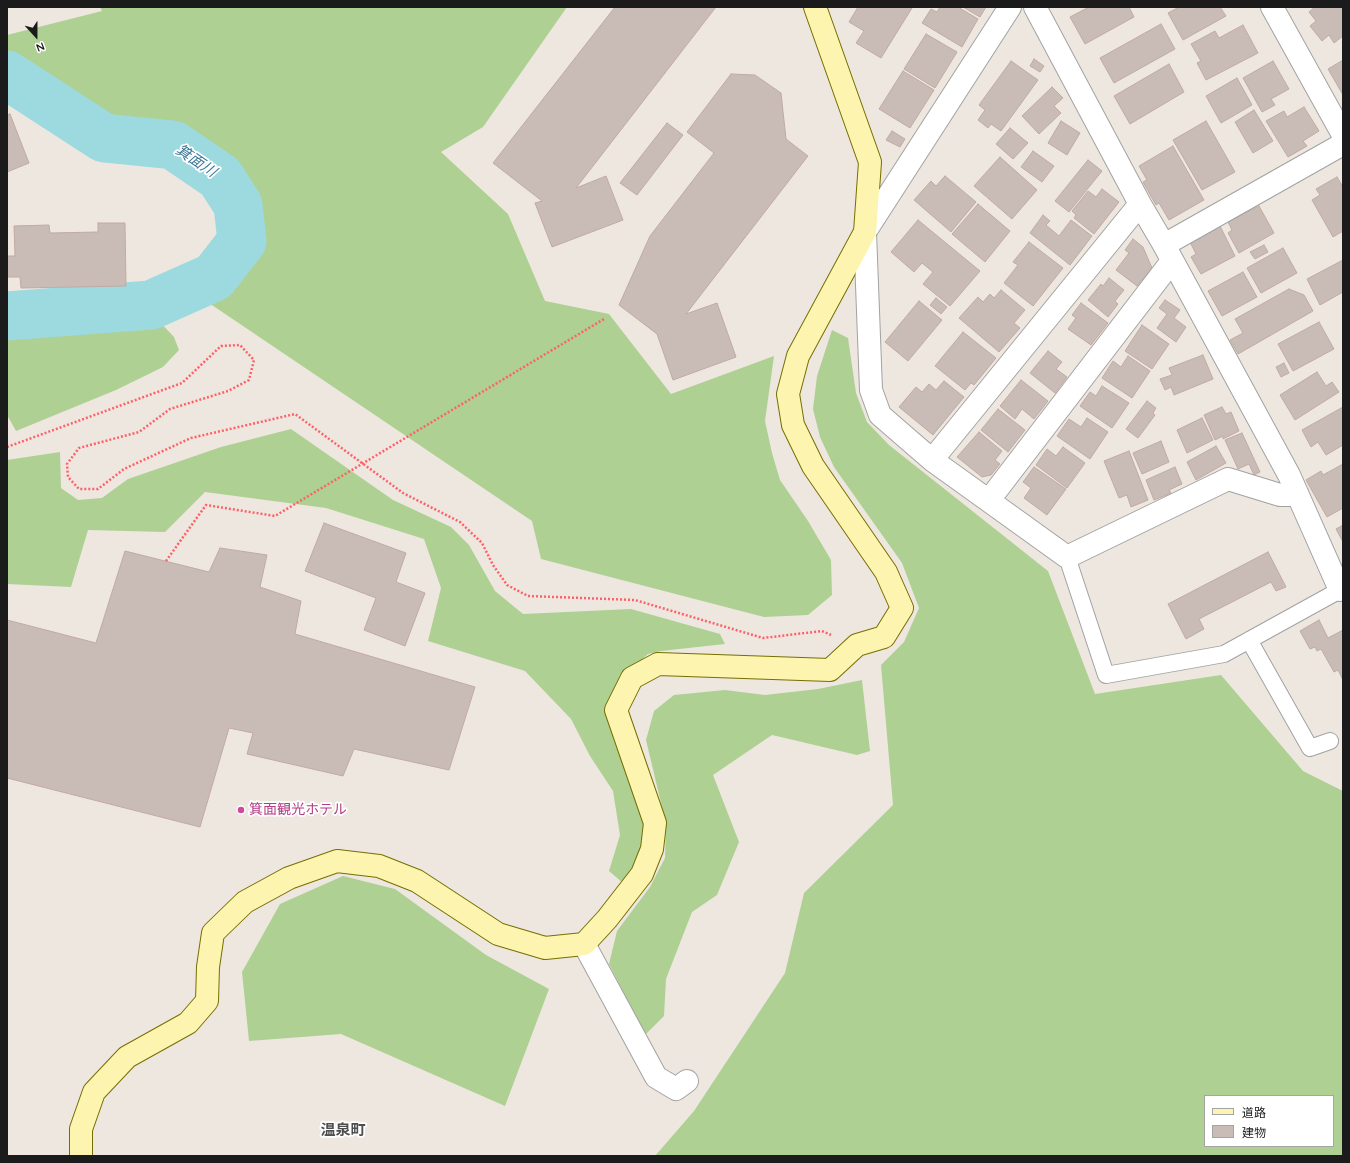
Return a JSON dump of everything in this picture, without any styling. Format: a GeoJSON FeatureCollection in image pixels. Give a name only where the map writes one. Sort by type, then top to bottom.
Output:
{"type":"FeatureCollection","features":[{"type":"Feature","properties":{"kind":"street"},"geometry":{"type":"LineString","coordinates":[[815,7],[870,162],[865,232],[871,390],[880,415],[932,460],[1068,557],[1228,479],[1280,494],[1298,495]]}},
{"type":"Feature","properties":{"kind":"street"},"geometry":{"type":"LineString","coordinates":[[81,1156],[81,1129],[94,1092],[127,1057],[188,1023],[208,1001],[208,967],[213,933],[245,902],[289,878],[337,861],[379,866],[417,880],[498,934],[545,948],[584,944],[607,919],[642,874],[652,849],[655,823],[616,710],[632,678],[658,664],[830,670],[857,645],[884,637],[902,608],[886,572],[813,466],[793,425],[788,394],[798,356],[865,232],[1010,7]]}},
{"type":"Feature","properties":{"kind":"street"},"geometry":{"type":"LineString","coordinates":[[1035,7],[1140,204],[1289,475],[1341,589]]}},
{"type":"Feature","properties":{"kind":"street"},"geometry":{"type":"LineString","coordinates":[[1272,7],[1343,135]]}},
{"type":"Feature","properties":{"kind":"street"},"geometry":{"type":"LineString","coordinates":[[989,500],[1168,253],[1343,144]]}},
{"type":"Feature","properties":{"kind":"street"},"geometry":{"type":"LineString","coordinates":[[932,460],[1140,204]]}},
{"type":"Feature","properties":{"kind":"street"},"geometry":{"type":"LineString","coordinates":[[584,944],[656,1077],[676,1089],[687,1081]]}},
{"type":"Feature","properties":{"kind":"lane"},"geometry":{"type":"LineString","coordinates":[[1068,557],[1106,675],[1224,654],[1341,589]]}},
{"type":"Feature","properties":{"kind":"lane"},"geometry":{"type":"LineString","coordinates":[[1249,640],[1310,748],[1330,741]]}},
{"type":"Feature","properties":{"kind":"path"},"geometry":{"type":"LineString","coordinates":[[166,561],[206,505],[274,516],[604,319]]}},
{"type":"Feature","properties":{"kind":"path"},"geometry":{"type":"LineString","coordinates":[[7,447],[182,383],[221,346],[240,345],[254,360],[249,380],[228,391],[170,408],[139,432],[79,448],[67,464],[68,477],[78,489],[98,489],[124,470],[191,438],[295,414],[403,493],[460,522],[482,543],[493,565],[507,585],[528,596],[635,600],[763,638],[822,631],[857,645]]}},
{"type":"Feature","properties":{"kind":"green space"},"geometry":{"type":"Polygon","coordinates":[[[100,7],[567,7],[483,127],[441,152],[508,214],[545,301],[609,314],[671,394],[774,356],[765,421],[772,453],[780,480],[808,521],[831,560],[832,595],[808,615],[764,617],[541,559],[532,521],[200,297],[221,285],[251,241],[246,200],[227,172],[182,139],[107,126],[14,66],[7,57],[7,35],[102,11],[100,7]]]}},
{"type":"Feature","properties":{"kind":"green space"},"geometry":{"type":"Polygon","coordinates":[[[153,315],[174,337],[179,350],[163,367],[116,390],[16,431],[7,415],[7,330],[153,315]]]}},
{"type":"Feature","properties":{"kind":"green space"},"geometry":{"type":"Polygon","coordinates":[[[832,330],[848,338],[856,393],[867,422],[889,445],[1048,571],[1095,694],[1221,675],[1303,771],[1343,791],[1343,1156],[655,1156],[694,1111],[785,973],[804,893],[893,805],[881,665],[904,642],[919,608],[902,563],[834,467],[820,437],[813,409],[817,376],[832,330]]]}},
{"type":"Feature","properties":{"kind":"green space"},"geometry":{"type":"Polygon","coordinates":[[[291,429],[393,500],[451,527],[469,545],[495,591],[523,614],[631,609],[720,634],[725,644],[661,651],[648,654],[619,680],[609,706],[614,739],[647,824],[644,847],[635,872],[623,883],[609,871],[620,835],[613,791],[590,756],[571,719],[525,671],[428,641],[441,588],[424,539],[326,508],[205,492],[165,532],[88,530],[71,587],[7,584],[7,460],[60,452],[61,488],[78,500],[102,498],[128,479],[221,447],[291,429]]]}},
{"type":"Feature","properties":{"kind":"green space"},"geometry":{"type":"Polygon","coordinates":[[[862,680],[870,751],[857,755],[772,735],[713,775],[739,842],[717,895],[692,912],[666,979],[664,1016],[645,1035],[609,964],[617,931],[650,887],[665,858],[666,824],[646,740],[654,711],[674,695],[725,690],[765,695],[818,689],[862,680]]]}},
{"type":"Feature","properties":{"kind":"green space"},"geometry":{"type":"Polygon","coordinates":[[[343,876],[395,889],[486,955],[549,989],[505,1106],[341,1034],[249,1041],[242,972],[280,904],[343,876]]]}},
{"type":"Feature","properties":{"kind":"building"},"geometry":{"type":"Polygon","coordinates":[[[615,7],[716,7],[576,188],[606,176],[623,220],[552,247],[535,203],[542,201],[493,163],[615,7]]]}},
{"type":"Feature","properties":{"kind":"building"},"geometry":{"type":"Polygon","coordinates":[[[858,7],[912,8],[881,58],[856,43],[864,31],[849,22],[858,7]]]}},
{"type":"Feature","properties":{"kind":"building"},"geometry":{"type":"Polygon","coordinates":[[[940,7],[958,7],[978,19],[962,47],[922,23],[931,9],[937,12],[940,7]]]}},
{"type":"Feature","properties":{"kind":"building"},"geometry":{"type":"Polygon","coordinates":[[[963,7],[986,7],[980,17],[963,7]]]}},
{"type":"Feature","properties":{"kind":"building"},"geometry":{"type":"Polygon","coordinates":[[[1089,7],[1129,7],[1134,17],[1085,44],[1070,17],[1089,7]]]}},
{"type":"Feature","properties":{"kind":"building"},"geometry":{"type":"Polygon","coordinates":[[[1179,7],[1220,7],[1226,16],[1183,40],[1168,13],[1179,7]]]}},
{"type":"Feature","properties":{"kind":"building"},"geometry":{"type":"Polygon","coordinates":[[[1315,7],[1343,7],[1343,36],[1334,43],[1329,35],[1322,41],[1310,26],[1316,21],[1309,12],[1315,7]]]}},
{"type":"Feature","properties":{"kind":"building"},"geometry":{"type":"Polygon","coordinates":[[[1161,24],[1175,49],[1114,83],[1100,58],[1161,24]]]}},
{"type":"Feature","properties":{"kind":"building"},"geometry":{"type":"Polygon","coordinates":[[[1243,25],[1258,53],[1206,80],[1197,63],[1201,61],[1191,44],[1215,31],[1219,38],[1243,25]]]}},
{"type":"Feature","properties":{"kind":"building"},"geometry":{"type":"Polygon","coordinates":[[[926,34],[957,52],[935,88],[904,69],[926,34]]]}},
{"type":"Feature","properties":{"kind":"building"},"geometry":{"type":"Polygon","coordinates":[[[1034,59],[1044,66],[1040,72],[1030,66],[1034,59]]]}},
{"type":"Feature","properties":{"kind":"building"},"geometry":{"type":"Polygon","coordinates":[[[1343,60],[1343,95],[1328,69],[1343,60]]]}},
{"type":"Feature","properties":{"kind":"building"},"geometry":{"type":"Polygon","coordinates":[[[1011,61],[1038,80],[1001,131],[991,124],[988,128],[978,120],[985,110],[979,105],[1011,61]]]}},
{"type":"Feature","properties":{"kind":"building"},"geometry":{"type":"Polygon","coordinates":[[[1273,61],[1289,89],[1271,99],[1275,105],[1262,112],[1243,78],[1273,61]]]}},
{"type":"Feature","properties":{"kind":"building"},"geometry":{"type":"Polygon","coordinates":[[[1169,64],[1184,92],[1130,124],[1114,96],[1169,64]]]}},
{"type":"Feature","properties":{"kind":"building"},"geometry":{"type":"Polygon","coordinates":[[[903,71],[934,90],[910,128],[879,109],[903,71]]]}},
{"type":"Feature","properties":{"kind":"building"},"geometry":{"type":"Polygon","coordinates":[[[731,74],[755,75],[781,93],[786,139],[808,156],[686,314],[717,303],[736,357],[673,380],[657,334],[619,305],[650,236],[714,153],[687,132],[731,74]]]}},
{"type":"Feature","properties":{"kind":"building"},"geometry":{"type":"Polygon","coordinates":[[[1237,78],[1252,105],[1221,123],[1206,96],[1237,78]]]}},
{"type":"Feature","properties":{"kind":"building"},"geometry":{"type":"Polygon","coordinates":[[[1052,87],[1063,98],[1054,106],[1061,113],[1039,134],[1022,116],[1052,87]]]}},
{"type":"Feature","properties":{"kind":"building"},"geometry":{"type":"Polygon","coordinates":[[[1304,107],[1319,131],[1303,141],[1307,146],[1288,157],[1266,121],[1284,111],[1287,117],[1304,107]]]}},
{"type":"Feature","properties":{"kind":"building"},"geometry":{"type":"Polygon","coordinates":[[[1254,110],[1273,141],[1253,153],[1235,122],[1254,110]]]}},
{"type":"Feature","properties":{"kind":"building"},"geometry":{"type":"Polygon","coordinates":[[[10,114],[29,163],[7,172],[7,115],[10,114]]]}},
{"type":"Feature","properties":{"kind":"building"},"geometry":{"type":"Polygon","coordinates":[[[1061,121],[1080,133],[1067,155],[1048,143],[1061,121]]]}},
{"type":"Feature","properties":{"kind":"building"},"geometry":{"type":"Polygon","coordinates":[[[1206,121],[1235,172],[1202,190],[1173,140],[1206,121]]]}},
{"type":"Feature","properties":{"kind":"building"},"geometry":{"type":"Polygon","coordinates":[[[667,123],[683,135],[637,195],[620,183],[667,123]]]}},
{"type":"Feature","properties":{"kind":"building"},"geometry":{"type":"Polygon","coordinates":[[[1010,128],[1028,143],[1013,159],[996,144],[1010,128]]]}},
{"type":"Feature","properties":{"kind":"building"},"geometry":{"type":"Polygon","coordinates":[[[892,131],[905,139],[900,147],[886,140],[892,131]]]}},
{"type":"Feature","properties":{"kind":"building"},"geometry":{"type":"Polygon","coordinates":[[[1173,146],[1204,200],[1169,220],[1159,203],[1156,205],[1143,182],[1147,180],[1139,166],[1173,146]]]}},
{"type":"Feature","properties":{"kind":"building"},"geometry":{"type":"Polygon","coordinates":[[[1033,151],[1054,166],[1042,182],[1021,167],[1033,151]]]}},
{"type":"Feature","properties":{"kind":"building"},"geometry":{"type":"Polygon","coordinates":[[[1000,157],[1037,190],[1012,219],[974,186],[1000,157]]]}},
{"type":"Feature","properties":{"kind":"building"},"geometry":{"type":"Polygon","coordinates":[[[1088,160],[1102,171],[1069,212],[1055,201],[1088,160]]]}},
{"type":"Feature","properties":{"kind":"building"},"geometry":{"type":"Polygon","coordinates":[[[945,176],[976,202],[951,232],[914,200],[931,181],[936,186],[945,176]]]}},
{"type":"Feature","properties":{"kind":"building"},"geometry":{"type":"Polygon","coordinates":[[[1337,177],[1343,187],[1343,231],[1333,237],[1312,200],[1320,195],[1316,189],[1337,177]]]}},
{"type":"Feature","properties":{"kind":"building"},"geometry":{"type":"Polygon","coordinates":[[[1102,189],[1119,202],[1094,234],[1074,218],[1076,215],[1072,211],[1088,191],[1096,197],[1102,189]]]}},
{"type":"Feature","properties":{"kind":"building"},"geometry":{"type":"Polygon","coordinates":[[[978,204],[1010,231],[985,262],[952,234],[978,204]]]}},
{"type":"Feature","properties":{"kind":"building"},"geometry":{"type":"Polygon","coordinates":[[[1259,206],[1274,233],[1239,253],[1228,233],[1232,230],[1228,222],[1259,206]]]}},
{"type":"Feature","properties":{"kind":"building"},"geometry":{"type":"Polygon","coordinates":[[[1043,215],[1050,221],[1046,225],[1059,236],[1071,220],[1092,236],[1070,265],[1030,233],[1043,215]]]}},
{"type":"Feature","properties":{"kind":"building"},"geometry":{"type":"Polygon","coordinates":[[[918,220],[980,271],[950,306],[923,284],[933,272],[922,263],[914,272],[891,252],[918,220]]]}},
{"type":"Feature","properties":{"kind":"building"},"geometry":{"type":"Polygon","coordinates":[[[98,223],[125,223],[126,286],[21,288],[20,277],[7,277],[7,256],[15,256],[14,226],[49,225],[50,233],[98,232],[98,223]]]}},
{"type":"Feature","properties":{"kind":"building"},"geometry":{"type":"Polygon","coordinates":[[[1219,224],[1235,256],[1201,274],[1191,257],[1196,254],[1189,240],[1219,224]]]}},
{"type":"Feature","properties":{"kind":"building"},"geometry":{"type":"Polygon","coordinates":[[[1133,239],[1143,247],[1152,268],[1137,286],[1116,270],[1129,253],[1125,250],[1133,239]]]}},
{"type":"Feature","properties":{"kind":"building"},"geometry":{"type":"Polygon","coordinates":[[[1029,242],[1063,268],[1033,306],[1004,283],[1018,265],[1013,262],[1029,242]]]}},
{"type":"Feature","properties":{"kind":"building"},"geometry":{"type":"Polygon","coordinates":[[[1264,245],[1268,252],[1255,259],[1250,252],[1264,245]]]}},
{"type":"Feature","properties":{"kind":"building"},"geometry":{"type":"Polygon","coordinates":[[[1283,248],[1297,273],[1261,293],[1247,268],[1283,248]]]}},
{"type":"Feature","properties":{"kind":"building"},"geometry":{"type":"Polygon","coordinates":[[[1343,260],[1343,292],[1320,305],[1307,279],[1343,260]]]}},
{"type":"Feature","properties":{"kind":"building"},"geometry":{"type":"Polygon","coordinates":[[[1243,272],[1257,297],[1222,316],[1208,291],[1243,272]]]}},
{"type":"Feature","properties":{"kind":"building"},"geometry":{"type":"Polygon","coordinates":[[[1109,278],[1124,290],[1115,301],[1118,304],[1108,317],[1088,300],[1101,284],[1103,286],[1109,278]]]}},
{"type":"Feature","properties":{"kind":"building"},"geometry":{"type":"Polygon","coordinates":[[[1289,289],[1304,295],[1313,311],[1238,354],[1230,340],[1243,333],[1235,319],[1289,289]]]}},
{"type":"Feature","properties":{"kind":"building"},"geometry":{"type":"Polygon","coordinates":[[[1001,290],[1025,310],[1014,323],[1020,328],[999,352],[959,318],[978,297],[983,302],[990,294],[994,298],[1001,290]]]}},
{"type":"Feature","properties":{"kind":"building"},"geometry":{"type":"Polygon","coordinates":[[[936,298],[947,307],[941,314],[930,305],[936,298]]]}},
{"type":"Feature","properties":{"kind":"building"},"geometry":{"type":"Polygon","coordinates":[[[1165,300],[1180,310],[1174,318],[1186,327],[1176,342],[1157,328],[1167,314],[1159,308],[1165,300]]]}},
{"type":"Feature","properties":{"kind":"building"},"geometry":{"type":"Polygon","coordinates":[[[919,301],[942,320],[908,361],[885,342],[919,301]]]}},
{"type":"Feature","properties":{"kind":"building"},"geometry":{"type":"Polygon","coordinates":[[[1081,303],[1108,323],[1091,345],[1068,329],[1076,318],[1072,315],[1081,303]]]}},
{"type":"Feature","properties":{"kind":"building"},"geometry":{"type":"Polygon","coordinates":[[[1319,322],[1334,349],[1293,371],[1278,344],[1319,322]]]}},
{"type":"Feature","properties":{"kind":"building"},"geometry":{"type":"Polygon","coordinates":[[[1142,325],[1169,344],[1152,369],[1125,351],[1142,325]]]}},
{"type":"Feature","properties":{"kind":"building"},"geometry":{"type":"Polygon","coordinates":[[[963,332],[996,358],[974,385],[971,383],[965,390],[935,366],[963,332]]]}},
{"type":"Feature","properties":{"kind":"building"},"geometry":{"type":"Polygon","coordinates":[[[1048,351],[1062,362],[1056,369],[1067,377],[1055,393],[1030,373],[1048,351]]]}},
{"type":"Feature","properties":{"kind":"building"},"geometry":{"type":"Polygon","coordinates":[[[1203,355],[1213,379],[1174,395],[1171,387],[1165,390],[1160,379],[1172,375],[1169,368],[1203,355]]]}},
{"type":"Feature","properties":{"kind":"building"},"geometry":{"type":"Polygon","coordinates":[[[1128,356],[1150,371],[1132,398],[1102,378],[1113,361],[1121,367],[1128,356]]]}},
{"type":"Feature","properties":{"kind":"building"},"geometry":{"type":"Polygon","coordinates":[[[1284,363],[1289,373],[1281,377],[1276,367],[1284,363]]]}},
{"type":"Feature","properties":{"kind":"building"},"geometry":{"type":"Polygon","coordinates":[[[1317,372],[1326,386],[1332,382],[1339,392],[1295,420],[1280,395],[1317,372]]]}},
{"type":"Feature","properties":{"kind":"building"},"geometry":{"type":"Polygon","coordinates":[[[1021,380],[1048,401],[1034,419],[1022,409],[1015,419],[1000,406],[1021,380]]]}},
{"type":"Feature","properties":{"kind":"building"},"geometry":{"type":"Polygon","coordinates":[[[944,381],[964,397],[933,435],[899,407],[916,387],[922,392],[929,384],[936,390],[944,381]]]}},
{"type":"Feature","properties":{"kind":"building"},"geometry":{"type":"Polygon","coordinates":[[[1102,386],[1129,403],[1112,428],[1080,406],[1090,392],[1096,396],[1102,386]]]}},
{"type":"Feature","properties":{"kind":"building"},"geometry":{"type":"Polygon","coordinates":[[[1147,401],[1156,408],[1153,413],[1155,415],[1138,438],[1126,429],[1147,401]]]}},
{"type":"Feature","properties":{"kind":"building"},"geometry":{"type":"Polygon","coordinates":[[[1222,407],[1226,414],[1231,412],[1239,431],[1223,439],[1223,436],[1215,440],[1204,415],[1222,407]]]}},
{"type":"Feature","properties":{"kind":"building"},"geometry":{"type":"Polygon","coordinates":[[[1343,407],[1343,445],[1326,455],[1318,442],[1311,447],[1302,430],[1343,407]]]}},
{"type":"Feature","properties":{"kind":"building"},"geometry":{"type":"Polygon","coordinates":[[[998,409],[1025,430],[1008,452],[981,430],[998,409]]]}},
{"type":"Feature","properties":{"kind":"building"},"geometry":{"type":"Polygon","coordinates":[[[1087,418],[1108,432],[1090,459],[1057,436],[1069,419],[1081,427],[1087,418]]]}},
{"type":"Feature","properties":{"kind":"building"},"geometry":{"type":"Polygon","coordinates":[[[1202,418],[1213,440],[1187,453],[1177,430],[1202,418]]]}},
{"type":"Feature","properties":{"kind":"building"},"geometry":{"type":"Polygon","coordinates":[[[979,432],[1002,451],[995,460],[1000,464],[991,475],[982,477],[957,457],[979,432]]]}},
{"type":"Feature","properties":{"kind":"building"},"geometry":{"type":"Polygon","coordinates":[[[1242,433],[1260,472],[1254,475],[1249,464],[1238,469],[1225,440],[1242,433]]]}},
{"type":"Feature","properties":{"kind":"building"},"geometry":{"type":"Polygon","coordinates":[[[1161,441],[1169,462],[1142,474],[1133,453],[1161,441]]]}},
{"type":"Feature","properties":{"kind":"building"},"geometry":{"type":"Polygon","coordinates":[[[1216,446],[1226,463],[1196,480],[1187,462],[1216,446]]]}},
{"type":"Feature","properties":{"kind":"building"},"geometry":{"type":"Polygon","coordinates":[[[1063,447],[1085,463],[1067,488],[1036,465],[1047,449],[1056,456],[1063,447]]]}},
{"type":"Feature","properties":{"kind":"building"},"geometry":{"type":"Polygon","coordinates":[[[1129,451],[1148,500],[1131,507],[1127,495],[1119,498],[1104,461],[1129,451]]]}},
{"type":"Feature","properties":{"kind":"building"},"geometry":{"type":"Polygon","coordinates":[[[1343,464],[1343,508],[1327,517],[1306,480],[1321,471],[1323,475],[1343,464]]]}},
{"type":"Feature","properties":{"kind":"building"},"geometry":{"type":"Polygon","coordinates":[[[1034,467],[1066,489],[1047,515],[1024,498],[1031,488],[1023,482],[1034,467]]]}},
{"type":"Feature","properties":{"kind":"building"},"geometry":{"type":"Polygon","coordinates":[[[1175,467],[1182,484],[1169,490],[1171,493],[1154,500],[1146,480],[1175,467]]]}},
{"type":"Feature","properties":{"kind":"building"},"geometry":{"type":"Polygon","coordinates":[[[324,523],[406,553],[396,582],[425,593],[405,646],[364,630],[376,598],[305,571],[324,523]]]}},
{"type":"Feature","properties":{"kind":"building"},"geometry":{"type":"Polygon","coordinates":[[[1343,525],[1343,542],[1336,529],[1343,525]]]}},
{"type":"Feature","properties":{"kind":"building","name":"箕面観光ホテル"},"geometry":{"type":"Polygon","coordinates":[[[220,548],[267,555],[260,587],[301,601],[295,634],[475,687],[449,770],[354,749],[343,776],[247,754],[253,733],[229,728],[200,827],[7,778],[7,620],[96,643],[125,551],[209,572],[220,548]]]}},
{"type":"Feature","properties":{"kind":"building"},"geometry":{"type":"Polygon","coordinates":[[[1268,552],[1286,587],[1276,591],[1271,582],[1199,619],[1204,629],[1186,639],[1168,604],[1268,552]]]}},
{"type":"Feature","properties":{"kind":"building"},"geometry":{"type":"Polygon","coordinates":[[[1319,620],[1328,638],[1343,630],[1343,680],[1338,670],[1334,672],[1321,649],[1317,651],[1315,647],[1310,649],[1300,631],[1319,620]]]}},
{"type":"Feature","properties":{"kind":"waterway","name":"箕面川"},"geometry":{"type":"LineString","coordinates":[[7,75],[104,138],[173,145],[220,177],[238,205],[242,241],[214,277],[151,305],[7,316]]}},
{"type":"Feature","properties":{"kind":"place","name":"箕面観光ホテル"},"geometry":{"type":"Point","coordinates":[241,810]}},
{"type":"Feature","properties":{"kind":"district","name":"温泉町"},"geometry":{"type":"Point","coordinates":[343,1130]}}]}
